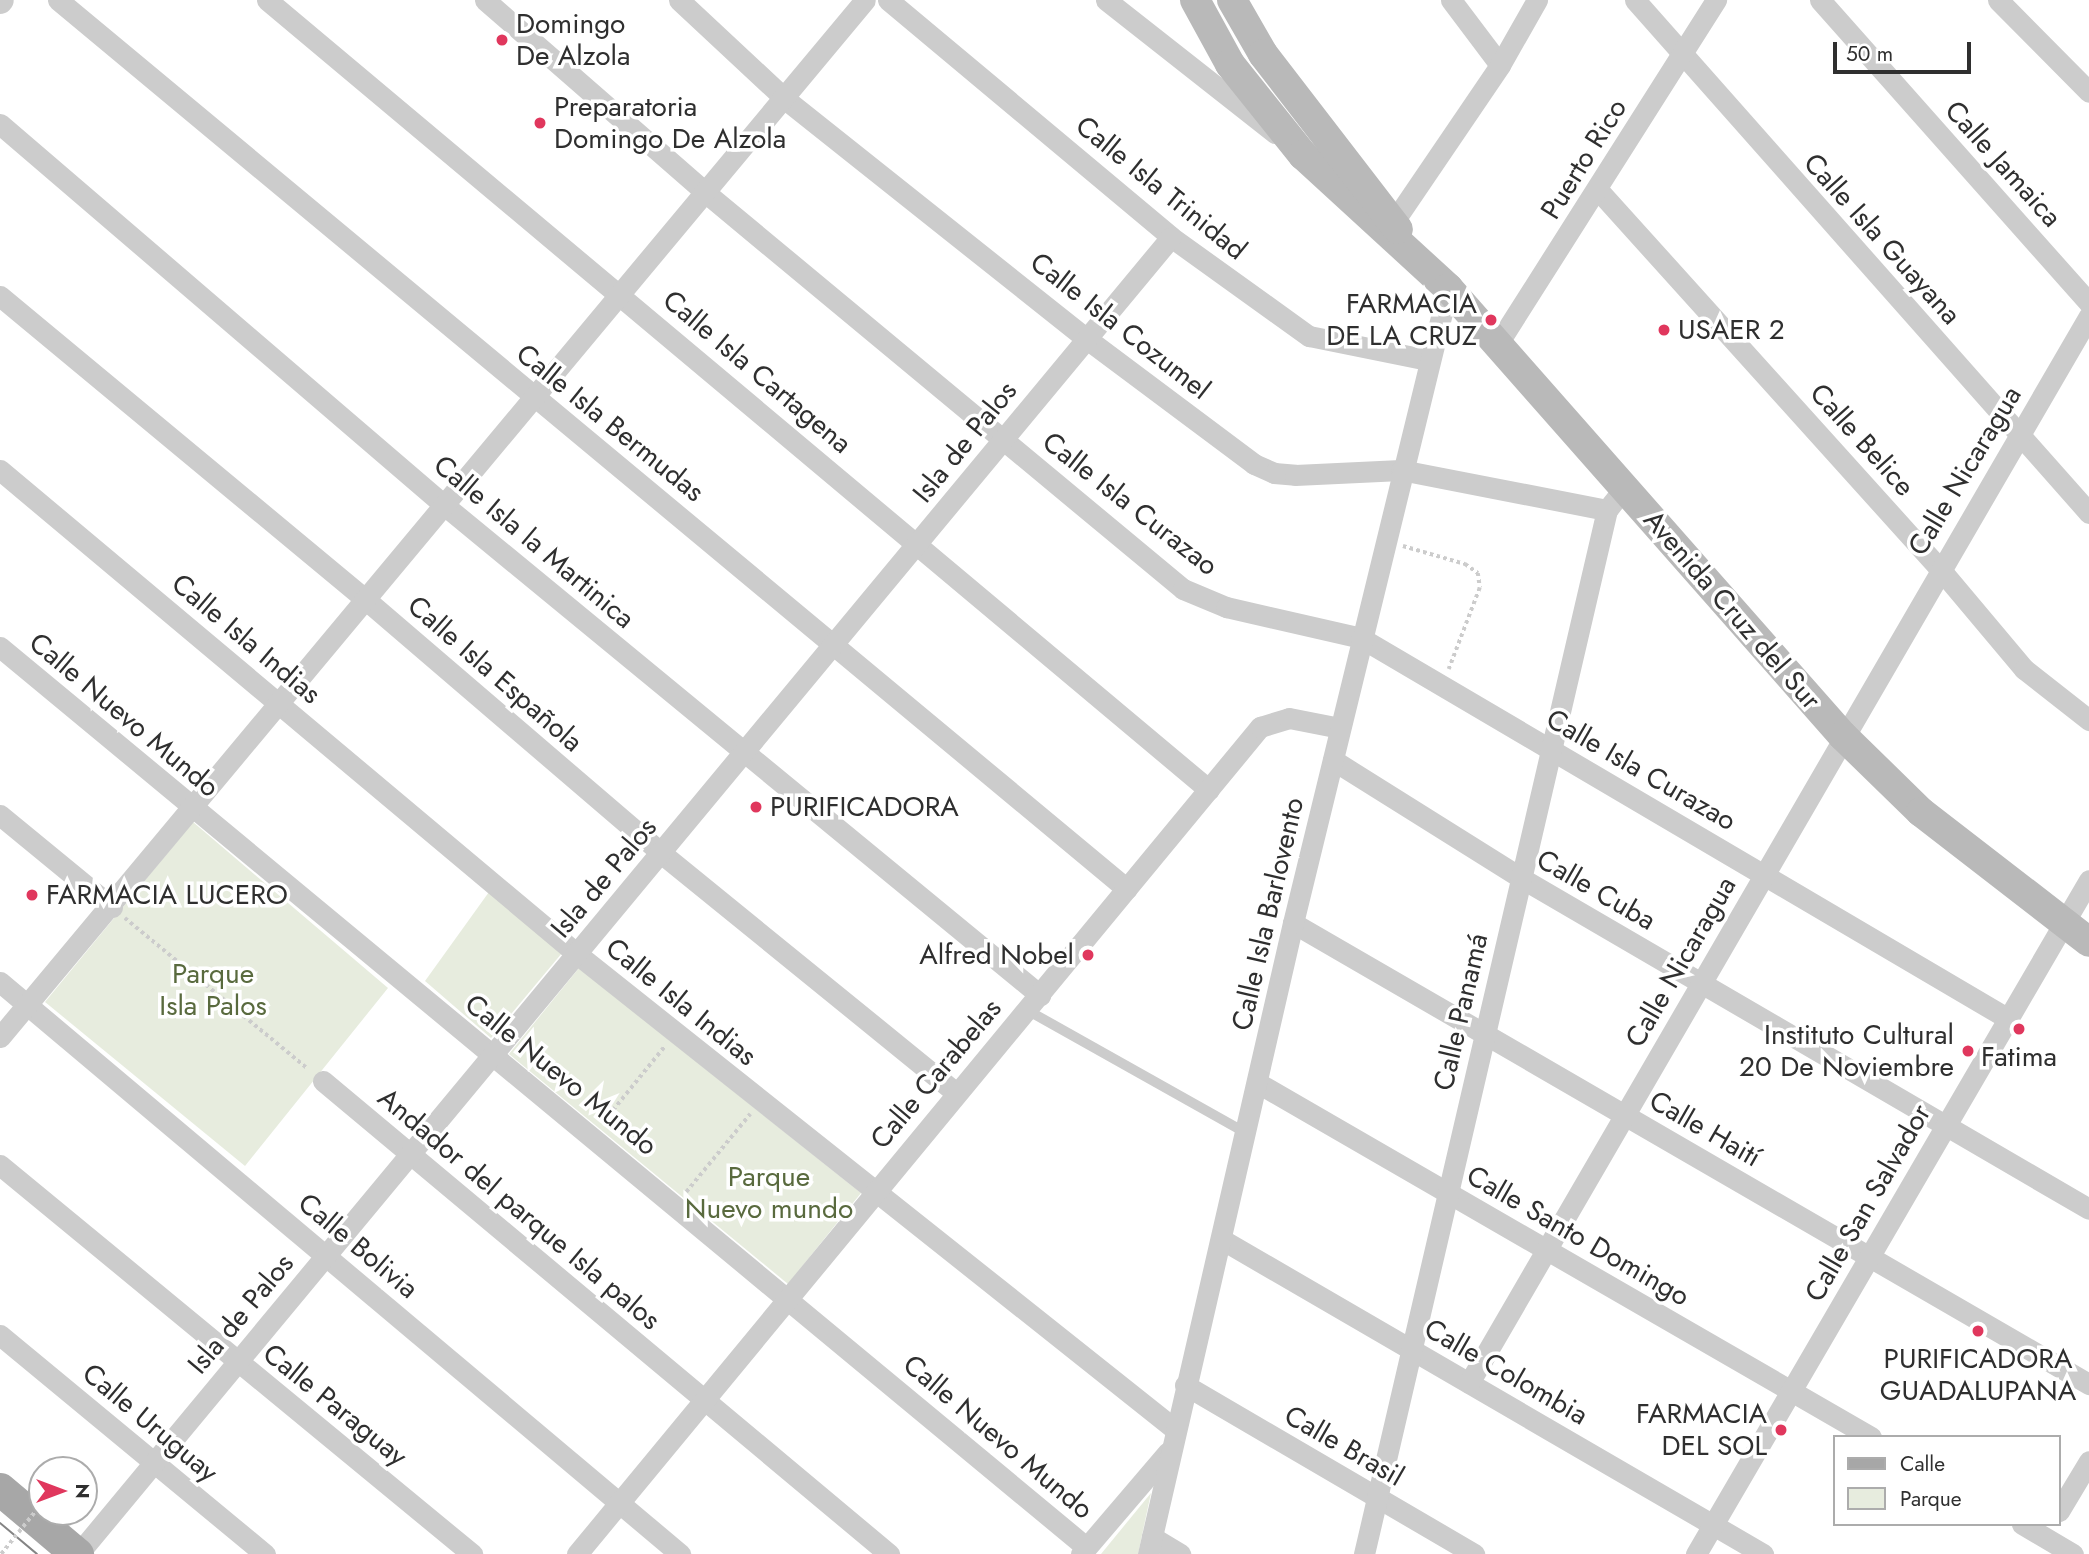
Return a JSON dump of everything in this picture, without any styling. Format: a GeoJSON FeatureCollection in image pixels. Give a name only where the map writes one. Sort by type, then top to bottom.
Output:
{"type":"FeatureCollection","features":[{"type":"Feature","properties":{"kind":"main road","name":"Avenida Cruz del Sur"},"geometry":{"type":"LineString","coordinates":[[1195,0],[1230,64],[1303,155],[1395,233],[1448,288],[1497,345],[1616,499],[1843,736],[1920,812],[2089,942]]}},
{"type":"Feature","properties":{"kind":"main road","name":"Avenida Cruz del Sur"},"geometry":{"type":"LineString","coordinates":[[1232,0],[1263,54],[1395,233]]}},
{"type":"Feature","properties":{"kind":"main road"},"geometry":{"type":"LineString","coordinates":[[0,1489],[77,1554]]}},
{"type":"Feature","properties":{"kind":"street","name":"Calle Isla Bermudas"},"geometry":{"type":"LineString","coordinates":[[58,0],[1127,889]]}},
{"type":"Feature","properties":{"kind":"street","name":"Calle Isla Cartagena"},"geometry":{"type":"LineString","coordinates":[[267,0],[622,294],[1209,790]]}},
{"type":"Feature","properties":{"kind":"street","name":"Calle Isla Curazao"},"geometry":{"type":"LineString","coordinates":[[485,0],[706,193],[1183,589],[1226,607],[1361,638],[2007,1018]]}},
{"type":"Feature","properties":{"kind":"street","name":"Calle Isla Cozumel"},"geometry":{"type":"LineString","coordinates":[[679,0],[785,99],[1087,339],[1264,469],[1295,475],[1401,470],[1616,499]]}},
{"type":"Feature","properties":{"kind":"street"},"geometry":{"type":"LineString","coordinates":[[0,1037],[112,908],[278,703],[865,0]]}},
{"type":"Feature","properties":{"kind":"street","name":"Calle Isla Trinidad"},"geometry":{"type":"LineString","coordinates":[[888,0],[1171,237],[1308,336],[1428,360]]}},
{"type":"Feature","properties":{"kind":"street"},"geometry":{"type":"LineString","coordinates":[[1106,0],[1303,155]]}},
{"type":"Feature","properties":{"kind":"street"},"geometry":{"type":"LineString","coordinates":[[1451,0],[1500,65]]}},
{"type":"Feature","properties":{"kind":"street"},"geometry":{"type":"LineString","coordinates":[[1395,233],[1500,65],[1537,0]]}},
{"type":"Feature","properties":{"kind":"street","name":"Calle Isla Guayana"},"geometry":{"type":"LineString","coordinates":[[1635,0],[2089,513]]}},
{"type":"Feature","properties":{"kind":"street","name":"Puerto Rico"},"geometry":{"type":"LineString","coordinates":[[1497,345],[1599,191],[1716,0]]}},
{"type":"Feature","properties":{"kind":"street","name":"Calle Jamaica"},"geometry":{"type":"LineString","coordinates":[[1820,0],[2089,303]]}},
{"type":"Feature","properties":{"kind":"street"},"geometry":{"type":"LineString","coordinates":[[1998,0],[2089,92]]}},
{"type":"Feature","properties":{"kind":"street","name":"Calle Isla la Martinica"},"geometry":{"type":"LineString","coordinates":[[0,124],[444,505],[745,752],[1034,1002]]}},
{"type":"Feature","properties":{"kind":"street","name":"Calle Belice"},"geometry":{"type":"LineString","coordinates":[[1599,191],[1940,569],[2024,669],[2089,720]]}},
{"type":"Feature","properties":{"kind":"street","name":"Isla de Palos"},"geometry":{"type":"LineString","coordinates":[[77,1554],[918,545],[1171,237]]}},
{"type":"Feature","properties":{"kind":"street","name":"Calle Isla Barlovento"},"geometry":{"type":"LineString","coordinates":[[1150,1546],[1293,923],[1401,470],[1448,288]]}},
{"type":"Feature","properties":{"kind":"street","name":"Calle Isla Española"},"geometry":{"type":"LineString","coordinates":[[0,296],[365,599],[661,853],[955,1092]]}},
{"type":"Feature","properties":{"kind":"street","name":"Calle Nicaragua"},"geometry":{"type":"LineString","coordinates":[[1469,1383],[2089,316]]}},
{"type":"Feature","properties":{"kind":"street","name":"Calle Isla Indias"},"geometry":{"type":"LineString","coordinates":[[0,470],[577,954],[873,1192],[1173,1440]]}},
{"type":"Feature","properties":{"kind":"street","name":"Calle Panamá"},"geometry":{"type":"LineString","coordinates":[[1364,1554],[1550,749],[1616,499]]}},
{"type":"Feature","properties":{"kind":"street","name":"Calle Nuevo Mundo"},"geometry":{"type":"LineString","coordinates":[[0,647],[191,808],[788,1298],[1084,1550]]}},
{"type":"Feature","properties":{"kind":"street","name":"Calle Carabelas"},"geometry":{"type":"LineString","coordinates":[[577,1554],[955,1092],[1034,1002],[1260,727],[1272,720],[1289,718],[1340,728]]}},
{"type":"Feature","properties":{"kind":"street","name":"Calle Cuba"},"geometry":{"type":"LineString","coordinates":[[1333,760],[1521,878],[2089,1209]]}},
{"type":"Feature","properties":{"kind":"street"},"geometry":{"type":"LineString","coordinates":[[0,815],[112,908]]}},
{"type":"Feature","properties":{"kind":"street","name":"Calle San Salvador"},"geometry":{"type":"LineString","coordinates":[[1696,1554],[2089,880]]}},
{"type":"Feature","properties":{"kind":"street","name":"Calle Haití"},"geometry":{"type":"LineString","coordinates":[[1293,923],[1485,1037],[1625,1114],[2089,1384]]}},
{"type":"Feature","properties":{"kind":"street","name":"Calle Bolivia"},"geometry":{"type":"LineString","coordinates":[[0,982],[680,1554]]}},
{"type":"Feature","properties":{"kind":"street","name":"Andador del parque Isla palos"},"geometry":{"type":"LineString","coordinates":[[323,1082],[889,1554]]}},
{"type":"Feature","properties":{"kind":"street","name":"Calle Santo Domingo"},"geometry":{"type":"LineString","coordinates":[[1258,1083],[1868,1435]]}},
{"type":"Feature","properties":{"kind":"street","name":"Calle Paraguay"},"geometry":{"type":"LineString","coordinates":[[0,1165],[472,1554]]}},
{"type":"Feature","properties":{"kind":"street","name":"Calle Colombia"},"geometry":{"type":"LineString","coordinates":[[1221,1239],[1763,1554]]}},
{"type":"Feature","properties":{"kind":"street","name":"Calle Uruguay"},"geometry":{"type":"LineString","coordinates":[[0,1335],[265,1554]]}},
{"type":"Feature","properties":{"kind":"street","name":"Calle Brasil"},"geometry":{"type":"LineString","coordinates":[[1185,1385],[1474,1554]]}},
{"type":"Feature","properties":{"kind":"street"},"geometry":{"type":"LineString","coordinates":[[1084,1550],[1173,1440]]}},
{"type":"Feature","properties":{"kind":"street"},"geometry":{"type":"LineString","coordinates":[[2061,1508],[2089,1461]]}},
{"type":"Feature","properties":{"kind":"street"},"geometry":{"type":"LineString","coordinates":[[2025,1526],[2073,1554]]}},
{"type":"Feature","properties":{"kind":"street"},"geometry":{"type":"LineString","coordinates":[[1150,1546],[1180,1554]]}},
{"type":"Feature","properties":{"kind":"lane"},"geometry":{"type":"LineString","coordinates":[[1034,1002],[1246,1133]]}},
{"type":"Feature","properties":{"kind":"path"},"geometry":{"type":"LineString","coordinates":[[1385,541],[1465,564],[1478,573],[1479,589],[1442,686]]}},
{"type":"Feature","properties":{"kind":"path"},"geometry":{"type":"LineString","coordinates":[[112,908],[323,1082]]}},
{"type":"Feature","properties":{"kind":"path"},"geometry":{"type":"LineString","coordinates":[[591,1136],[675,1033]]}},
{"type":"Feature","properties":{"kind":"path"},"geometry":{"type":"LineString","coordinates":[[675,1205],[760,1101]]}},
{"type":"Feature","properties":{"kind":"path"},"geometry":{"type":"LineString","coordinates":[[1,1554],[28,1520]]}},
{"type":"Feature","properties":{"kind":"green space","name":"Parque Isla Palos"},"geometry":{"type":"Polygon","coordinates":[[[193,822],[388,988],[245,1166],[45,1002],[193,822]]]}},
{"type":"Feature","properties":{"kind":"green space"},"geometry":{"type":"Polygon","coordinates":[[[489,892],[562,953],[491,1038],[425,981],[489,892]]]}},
{"type":"Feature","properties":{"kind":"green space","name":"Parque Nuevo mundo"},"geometry":{"type":"Polygon","coordinates":[[[579,968],[861,1193],[788,1284],[509,1054],[579,968]]]}},
{"type":"Feature","properties":{"kind":"green space"},"geometry":{"type":"Polygon","coordinates":[[[1151,1493],[1138,1554],[1101,1554],[1151,1493]]]}},
{"type":"Feature","properties":{"kind":"tram line"},"geometry":{"type":"LineString","coordinates":[[0,1523],[37,1554]]}},
{"type":"Feature","properties":{"kind":"place","name":"Domingo De Alzola"},"geometry":{"type":"Point","coordinates":[502,40]}},
{"type":"Feature","properties":{"kind":"place","name":"Preparatoria Domingo De Alzola"},"geometry":{"type":"Point","coordinates":[540,123]}},
{"type":"Feature","properties":{"kind":"place","name":"FARMACIA DE LA CRUZ"},"geometry":{"type":"Point","coordinates":[1491,320]}},
{"type":"Feature","properties":{"kind":"place","name":"USAER 2"},"geometry":{"type":"Point","coordinates":[1664,330]}},
{"type":"Feature","properties":{"kind":"place","name":"PURIFICADORA"},"geometry":{"type":"Point","coordinates":[756,807]}},
{"type":"Feature","properties":{"kind":"place","name":"FARMACIA LUCERO"},"geometry":{"type":"Point","coordinates":[32,895]}},
{"type":"Feature","properties":{"kind":"place","name":"Alfred Nobel"},"geometry":{"type":"Point","coordinates":[1088,955]}},
{"type":"Feature","properties":{"kind":"place","name":"Fatima"},"geometry":{"type":"Point","coordinates":[2019,1029]}},
{"type":"Feature","properties":{"kind":"place","name":"Instituto Cultural 20 De Noviembre"},"geometry":{"type":"Point","coordinates":[1968,1051]}},
{"type":"Feature","properties":{"kind":"place","name":"PURIFICADORA GUADALUPANA"},"geometry":{"type":"Point","coordinates":[1978,1331]}},
{"type":"Feature","properties":{"kind":"place","name":"FARMACIA DEL SOL"},"geometry":{"type":"Point","coordinates":[1781,1430]}}]}
